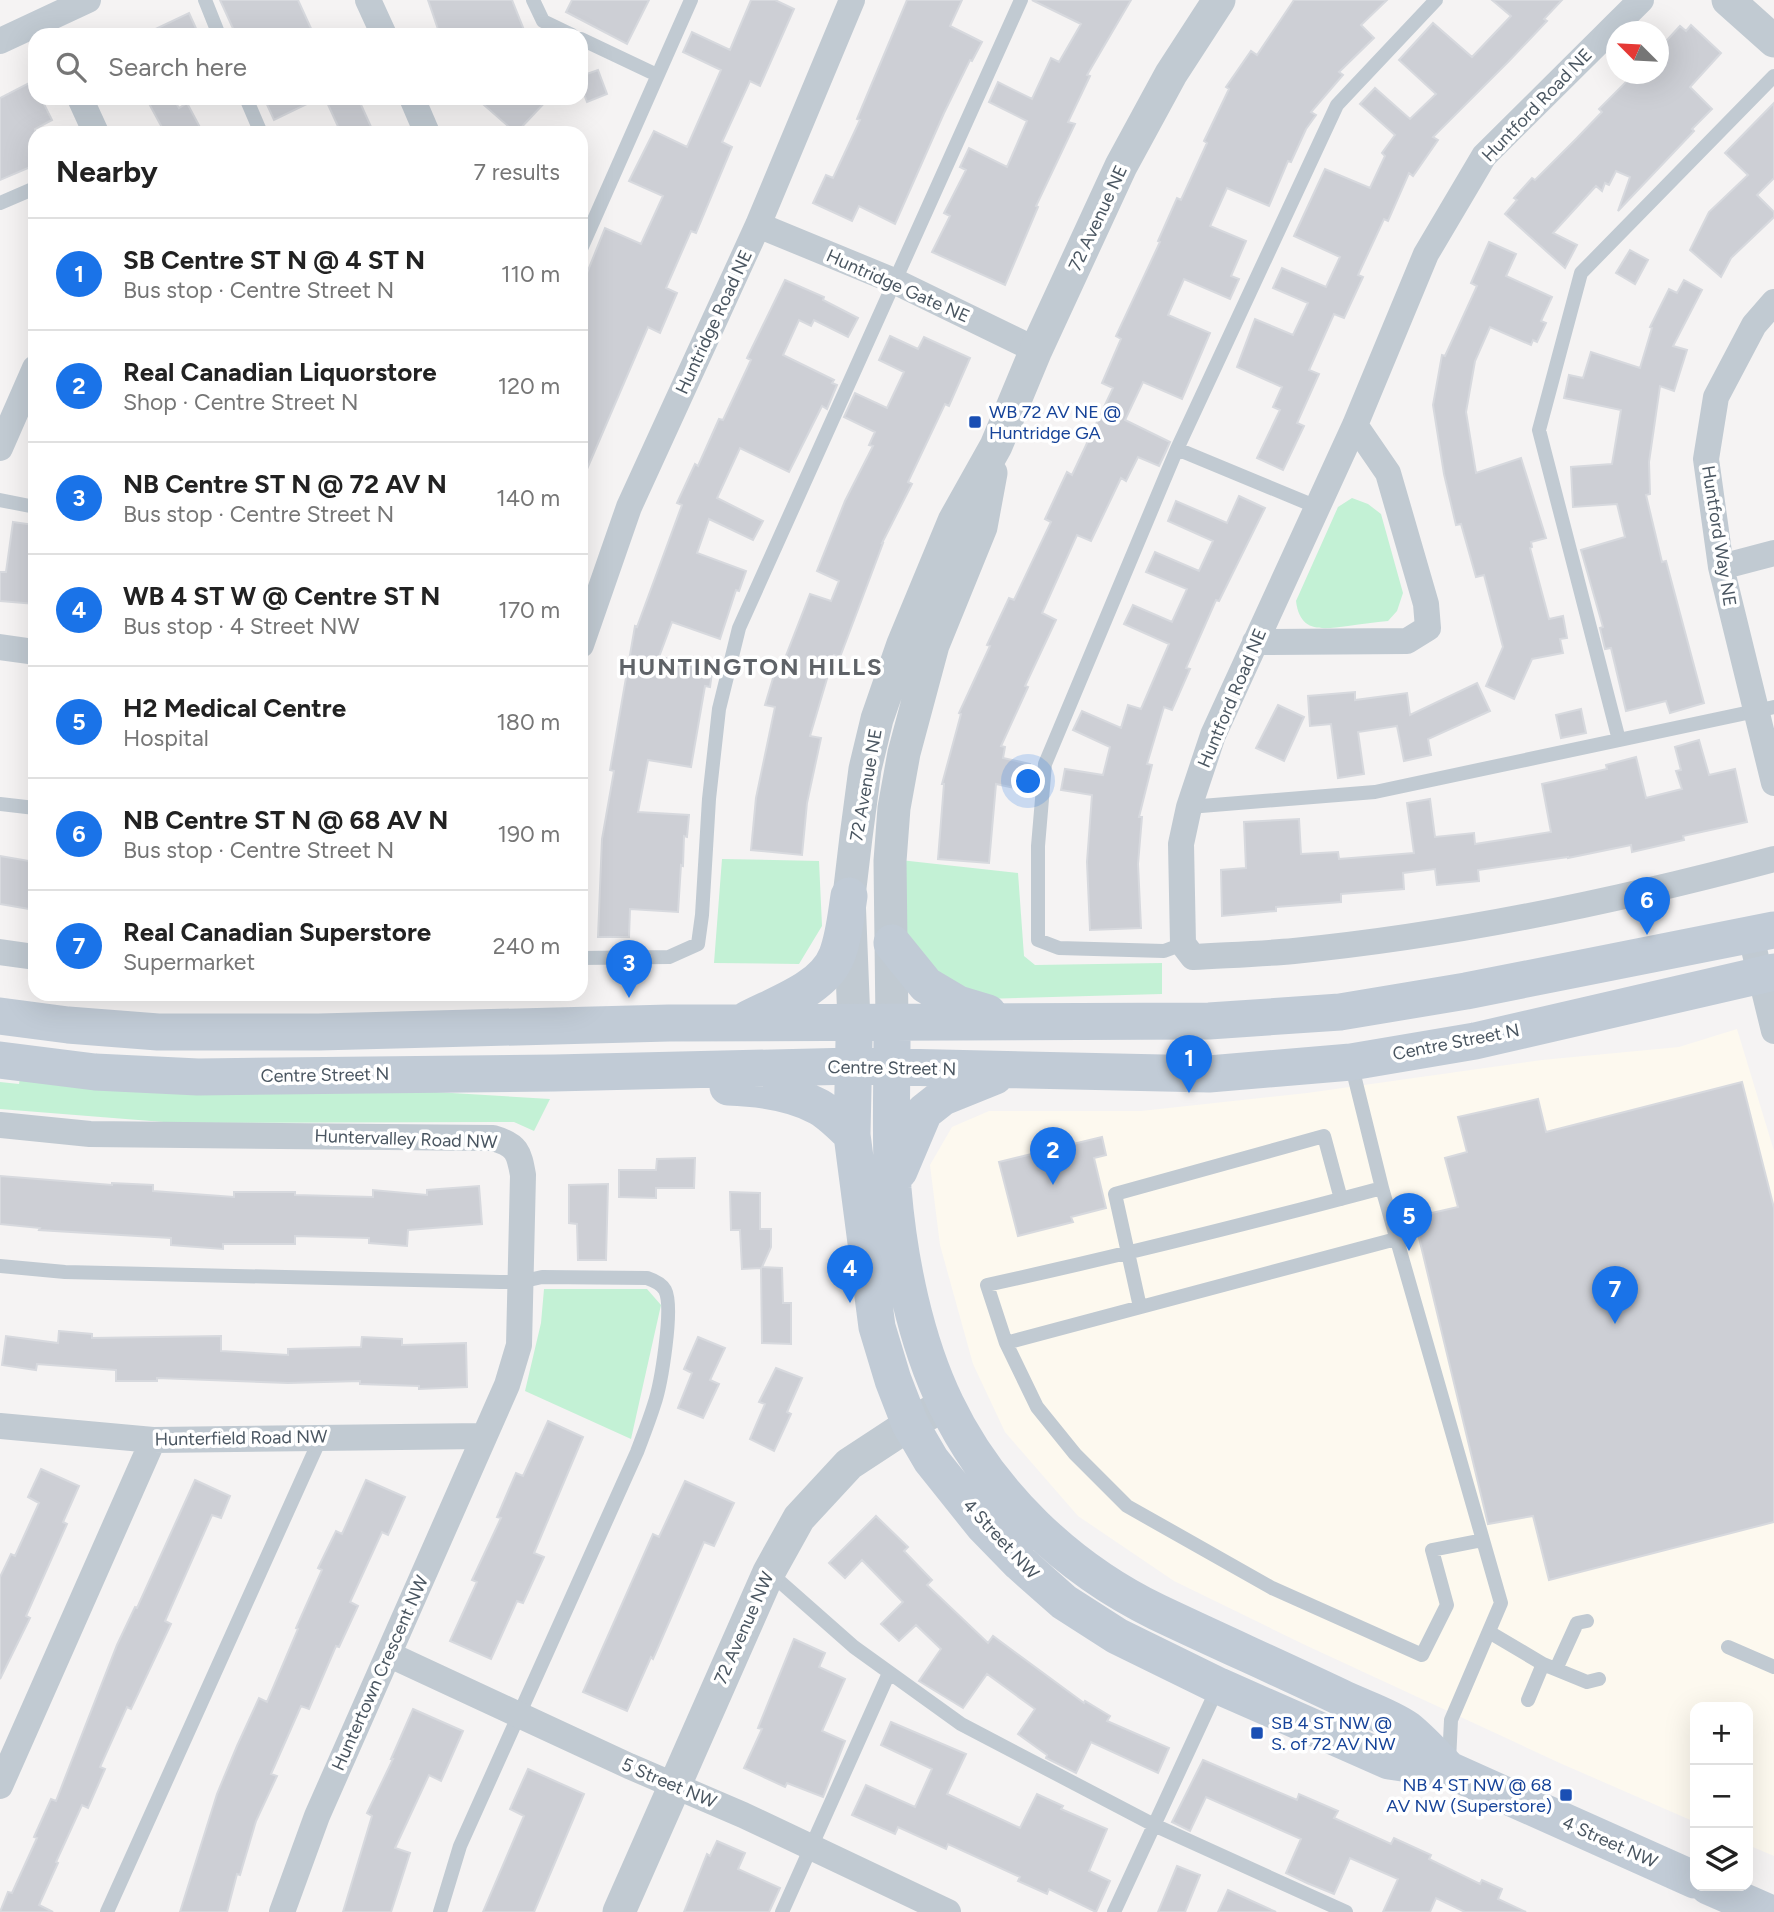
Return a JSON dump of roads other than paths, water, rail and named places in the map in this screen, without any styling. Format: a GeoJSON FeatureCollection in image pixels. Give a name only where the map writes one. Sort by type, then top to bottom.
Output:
{"type":"FeatureCollection","features":[{"type":"Feature","properties":{"kind":"main road"},"geometry":{"type":"LineString","coordinates":[[741,1022],[812,985],[824,973],[837,956],[849,896]]}},
{"type":"Feature","properties":{"kind":"main road"},"geometry":{"type":"LineString","coordinates":[[0,1016],[68,1025],[158,1032],[319,1032],[741,1022],[1209,1021],[1340,1012],[1466,991],[1762,931]]}},
{"type":"Feature","properties":{"kind":"main road"},"geometry":{"type":"LineString","coordinates":[[892,943],[926,985],[958,1004],[985,1011],[1001,1022]]}},
{"type":"Feature","properties":{"kind":"main road","name":"Centre Street N"},"geometry":{"type":"LineString","coordinates":[[0,1060],[95,1072],[198,1077],[854,1066],[1209,1074],[1351,1062],[1475,1041],[1767,974]]}},
{"type":"Feature","properties":{"kind":"main road","name":"72 Avenue NE"},"geometry":{"type":"LineString","coordinates":[[853,1022],[854,1066]]}},
{"type":"Feature","properties":{"kind":"main road","name":"72 Avenue NE"},"geometry":{"type":"LineString","coordinates":[[892,1022],[892,1066]]}},
{"type":"Feature","properties":{"kind":"main road","name":"4 Street NW"},"geometry":{"type":"LineString","coordinates":[[854,1066],[852,1135],[877,1327],[910,1424],[931,1460],[983,1525],[1020,1563],[1064,1602],[1117,1636],[1219,1686],[1389,1761],[1449,1770],[1690,1878]]}},
{"type":"Feature","properties":{"kind":"main road","name":"4 Street NW"},"geometry":{"type":"LineString","coordinates":[[892,1066],[893,1189],[912,1308],[930,1366],[946,1404],[964,1437],[996,1483],[1031,1521],[1073,1560],[1114,1588],[1155,1611],[1406,1728],[1449,1770]]}},
{"type":"Feature","properties":{"kind":"main road"},"geometry":{"type":"LineString","coordinates":[[893,1189],[903,1158],[924,1112],[943,1097],[1007,1070]]}},
{"type":"Feature","properties":{"kind":"main road"},"geometry":{"type":"LineString","coordinates":[[554,1073],[597,1088],[726,1087],[752,1088],[781,1094],[818,1106],[852,1135]]}},
{"type":"Feature","properties":{"kind":"main road"},"geometry":{"type":"LineString","coordinates":[[1719,1891],[1767,1912]]}},
{"type":"Feature","properties":{"kind":"street"},"geometry":{"type":"LineString","coordinates":[[48,28],[88,0]]}},
{"type":"Feature","properties":{"kind":"street"},"geometry":{"type":"LineString","coordinates":[[368,0],[381,28]]}},
{"type":"Feature","properties":{"kind":"street","name":"Huntridge Road NE"},"geometry":{"type":"LineString","coordinates":[[588,625],[629,507],[758,225],[852,0]]}},
{"type":"Feature","properties":{"kind":"street","name":"72 Avenue NE"},"geometry":{"type":"LineString","coordinates":[[853,1022],[849,896],[865,769],[877,719],[903,644],[954,521],[996,446],[1036,350],[1121,166],[1171,74],[1219,0]]}},
{"type":"Feature","properties":{"kind":"street","name":"Huntford Road NE"},"geometry":{"type":"LineString","coordinates":[[1183,944],[1181,844],[1189,807],[1213,735],[1355,425],[1426,254],[1484,156],[1641,0]]}},
{"type":"Feature","properties":{"kind":"street"},"geometry":{"type":"LineString","coordinates":[[1728,0],[1774,41]]}},
{"type":"Feature","properties":{"kind":"street"},"geometry":{"type":"LineString","coordinates":[[0,41],[28,33]]}},
{"type":"Feature","properties":{"kind":"street"},"geometry":{"type":"LineString","coordinates":[[83,105],[93,126]]}},
{"type":"Feature","properties":{"kind":"street"},"geometry":{"type":"LineString","coordinates":[[415,105],[424,126]]}},
{"type":"Feature","properties":{"kind":"street","name":"Huntridge Gate NE"},"geometry":{"type":"LineString","coordinates":[[758,225],[894,281],[1036,350]]}},
{"type":"Feature","properties":{"kind":"street","name":"Huntford Way NE"},"geometry":{"type":"LineString","coordinates":[[1774,302],[1754,325],[1716,397],[1706,459],[1721,567],[1765,710],[1774,783]]}},
{"type":"Feature","properties":{"kind":"street"},"geometry":{"type":"LineString","coordinates":[[0,448],[28,384]]}},
{"type":"Feature","properties":{"kind":"street"},"geometry":{"type":"LineString","coordinates":[[1255,642],[1407,641],[1428,628],[1426,604],[1388,473],[1355,425]]}},
{"type":"Feature","properties":{"kind":"street","name":"72 Avenue NE"},"geometry":{"type":"LineString","coordinates":[[892,1022],[890,861],[894,808],[904,753],[933,645],[981,527],[996,446]]}},
{"type":"Feature","properties":{"kind":"street"},"geometry":{"type":"LineString","coordinates":[[1721,567],[1774,554]]}},
{"type":"Feature","properties":{"kind":"street"},"geometry":{"type":"LineString","coordinates":[[0,647],[28,651]]}},
{"type":"Feature","properties":{"kind":"street"},"geometry":{"type":"LineString","coordinates":[[1183,944],[1193,957],[1294,951],[1484,925],[1661,890],[1774,859]]}},
{"type":"Feature","properties":{"kind":"street"},"geometry":{"type":"LineString","coordinates":[[1762,931],[1774,1031]]}},
{"type":"Feature","properties":{"kind":"street"},"geometry":{"type":"LineString","coordinates":[[0,952],[28,956]]}},
{"type":"Feature","properties":{"kind":"street","name":"Huntervalley Road NW"},"geometry":{"type":"LineString","coordinates":[[0,1125],[90,1134],[493,1138],[508,1142],[520,1158],[523,1175],[519,1345],[507,1385],[483,1436]]}},
{"type":"Feature","properties":{"kind":"street","name":"72 Avenue NW"},"geometry":{"type":"LineString","coordinates":[[619,1912],[769,1572],[799,1518],[849,1464],[946,1404]]}},
{"type":"Feature","properties":{"kind":"street","name":"Hunterfield Road NW"},"geometry":{"type":"LineString","coordinates":[[0,1426],[153,1440],[483,1436]]}},
{"type":"Feature","properties":{"kind":"street","name":"Huntertown Crescent NW"},"geometry":{"type":"LineString","coordinates":[[282,1912],[317,1816],[390,1655],[483,1436]]}},
{"type":"Feature","properties":{"kind":"street"},"geometry":{"type":"LineString","coordinates":[[0,1786],[153,1440]]}},
{"type":"Feature","properties":{"kind":"street","name":"5 Street NW"},"geometry":{"type":"LineString","coordinates":[[390,1655],[517,1716],[743,1815],[947,1912]]}},
{"type":"Feature","properties":{"kind":"lane"},"geometry":{"type":"LineString","coordinates":[[205,0],[216,28]]}},
{"type":"Feature","properties":{"kind":"lane"},"geometry":{"type":"LineString","coordinates":[[533,0],[543,21],[558,28]]}},
{"type":"Feature","properties":{"kind":"lane"},"geometry":{"type":"LineString","coordinates":[[588,233],[691,0]]}},
{"type":"Feature","properties":{"kind":"lane"},"geometry":{"type":"LineString","coordinates":[[588,958],[669,957],[698,944],[719,709],[739,628],[1021,0]]}},
{"type":"Feature","properties":{"kind":"lane"},"geometry":{"type":"LineString","coordinates":[[1183,944],[1164,951],[1059,948],[1038,940],[1038,846],[1045,764],[1177,449],[1337,104],[1436,0]]}},
{"type":"Feature","properties":{"kind":"lane"},"geometry":{"type":"LineString","coordinates":[[588,42],[657,75]]}},
{"type":"Feature","properties":{"kind":"lane"},"geometry":{"type":"LineString","coordinates":[[1619,740],[1539,430],[1581,274],[1774,76]]}},
{"type":"Feature","properties":{"kind":"lane"},"geometry":{"type":"LineString","coordinates":[[249,105],[258,126]]}},
{"type":"Feature","properties":{"kind":"lane"},"geometry":{"type":"LineString","coordinates":[[0,203],[28,191]]}},
{"type":"Feature","properties":{"kind":"lane"},"geometry":{"type":"LineString","coordinates":[[1177,449],[1317,508]]}},
{"type":"Feature","properties":{"kind":"lane"},"geometry":{"type":"LineString","coordinates":[[0,500],[28,506]]}},
{"type":"Feature","properties":{"kind":"lane"},"geometry":{"type":"LineString","coordinates":[[1189,807],[1375,792],[1765,710]]}},
{"type":"Feature","properties":{"kind":"lane"},"geometry":{"type":"LineString","coordinates":[[0,804],[28,807]]}},
{"type":"Feature","properties":{"kind":"lane"},"geometry":{"type":"LineString","coordinates":[[1351,1062],[1396,1239],[1501,1603],[1451,1720],[1449,1770]]}},
{"type":"Feature","properties":{"kind":"lane"},"geometry":{"type":"LineString","coordinates":[[1140,1307],[1115,1194],[1324,1136],[1341,1199]]}},
{"type":"Feature","properties":{"kind":"lane"},"geometry":{"type":"LineString","coordinates":[[1382,1188],[1127,1254],[987,1285],[1006,1343],[1037,1407],[1075,1454],[1128,1506],[1272,1588],[1422,1655],[1447,1605],[1432,1550],[1483,1540]]}},
{"type":"Feature","properties":{"kind":"lane"},"geometry":{"type":"LineString","coordinates":[[1006,1343],[1396,1239]]}},
{"type":"Feature","properties":{"kind":"lane"},"geometry":{"type":"LineString","coordinates":[[0,1266],[65,1272],[520,1282],[542,1277],[646,1278],[656,1281],[664,1289],[668,1307],[665,1345],[655,1402],[637,1452],[460,1846],[440,1912]]}},
{"type":"Feature","properties":{"kind":"lane"},"geometry":{"type":"LineString","coordinates":[[107,1912],[321,1437]]}},
{"type":"Feature","properties":{"kind":"lane"},"geometry":{"type":"LineString","coordinates":[[769,1572],[854,1647],[961,1724],[1154,1825],[1346,1912]]}},
{"type":"Feature","properties":{"kind":"lane"},"geometry":{"type":"LineString","coordinates":[[1528,1700],[1577,1623],[1587,1621]]}},
{"type":"Feature","properties":{"kind":"lane"},"geometry":{"type":"LineString","coordinates":[[1489,1632],[1550,1667],[1587,1682],[1599,1679]]}},
{"type":"Feature","properties":{"kind":"lane"},"geometry":{"type":"LineString","coordinates":[[1728,1647],[1774,1667]]}},
{"type":"Feature","properties":{"kind":"lane"},"geometry":{"type":"LineString","coordinates":[[782,1912],[889,1672]]}},
{"type":"Feature","properties":{"kind":"lane"},"geometry":{"type":"LineString","coordinates":[[1114,1912],[1219,1686]]}},
{"type":"Feature","properties":{"kind":"place","name":"WB 72 AV NE @ Huntridge GA"},"geometry":{"type":"Point","coordinates":[975,422]}},
{"type":"Feature","properties":{"kind":"place","name":"NB Centre ST N @ 68 AV N"},"geometry":{"type":"Point","coordinates":[1647,935]}},
{"type":"Feature","properties":{"kind":"place","name":"NB Centre ST N @ 72 AV N"},"geometry":{"type":"Point","coordinates":[629,998]}},
{"type":"Feature","properties":{"kind":"place","name":"SB Centre ST N @ 4 ST N"},"geometry":{"type":"Point","coordinates":[1189,1093]}},
{"type":"Feature","properties":{"kind":"place","name":"Real Canadian Liquorstore"},"geometry":{"type":"Point","coordinates":[1053,1185]}},
{"type":"Feature","properties":{"kind":"place","name":"H2 Medical Centre"},"geometry":{"type":"Point","coordinates":[1409,1251]}},
{"type":"Feature","properties":{"kind":"place","name":"WB 4 ST W @ Centre ST N"},"geometry":{"type":"Point","coordinates":[850,1303]}},
{"type":"Feature","properties":{"kind":"place","name":"Real Canadian Superstore"},"geometry":{"type":"Point","coordinates":[1615,1324]}},
{"type":"Feature","properties":{"kind":"place","name":"SB 4 ST NW @ S. of 72 AV NW"},"geometry":{"type":"Point","coordinates":[1257,1733]}},
{"type":"Feature","properties":{"kind":"place","name":"NB 4 ST NW @ 68 AV NW (Superstore)"},"geometry":{"type":"Point","coordinates":[1566,1795]}},
{"type":"Feature","properties":{"kind":"district","name":"HUNTINGTON HILLS"},"geometry":{"type":"Point","coordinates":[751,666]}}]}
